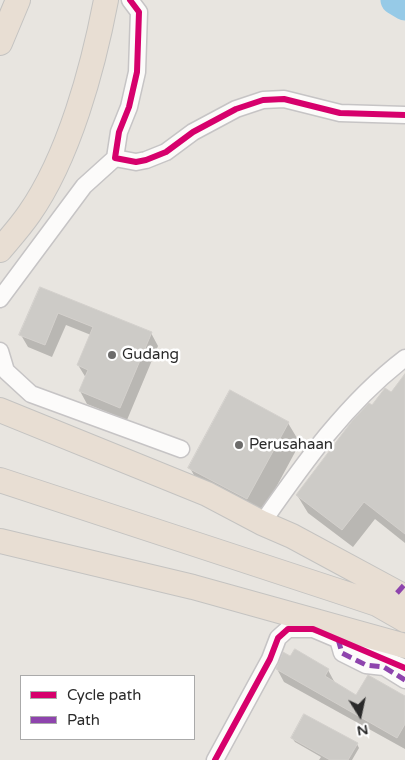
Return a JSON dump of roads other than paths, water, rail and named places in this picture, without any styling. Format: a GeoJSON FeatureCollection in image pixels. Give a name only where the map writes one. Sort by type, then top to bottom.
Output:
{"type":"FeatureCollection","features":[{"type":"Feature","properties":{"kind":"highway"},"geometry":{"type":"LineString","coordinates":[[0,43],[18,0]]}},
{"type":"Feature","properties":{"kind":"highway"},"geometry":{"type":"LineString","coordinates":[[0,250],[29,214],[55,170],[97,45],[106,0]]}},
{"type":"Feature","properties":{"kind":"highway"},"geometry":{"type":"LineString","coordinates":[[2,410],[207,494],[262,523],[292,536],[405,597]]}},
{"type":"Feature","properties":{"kind":"highway"},"geometry":{"type":"LineString","coordinates":[[0,480],[343,592],[377,604],[405,620]]}},
{"type":"Feature","properties":{"kind":"highway"},"geometry":{"type":"LineString","coordinates":[[0,541],[193,587],[405,646]]}},
{"type":"Feature","properties":{"kind":"street"},"geometry":{"type":"LineString","coordinates":[[0,300],[84,186],[115,158],[119,132],[129,107],[138,72],[139,12],[130,0]]}},
{"type":"Feature","properties":{"kind":"street"},"geometry":{"type":"LineString","coordinates":[[115,158],[136,162],[146,160],[166,152],[194,132],[236,109],[263,100],[284,99],[340,113],[405,115]]}},
{"type":"Feature","properties":{"kind":"street"},"geometry":{"type":"LineString","coordinates":[[0,351],[6,371],[31,394],[181,449]]}},
{"type":"Feature","properties":{"kind":"street"},"geometry":{"type":"LineString","coordinates":[[262,523],[311,454],[335,425],[375,381],[405,358]]}},
{"type":"Feature","properties":{"kind":"street"},"geometry":{"type":"LineString","coordinates":[[214,760],[270,659],[278,638],[288,629],[313,629],[405,668]]}},
{"type":"Feature","properties":{"kind":"street"},"geometry":{"type":"LineString","coordinates":[[338,639],[342,653],[366,665],[384,667],[405,680]]}},
{"type":"Feature","properties":{"kind":"waterway"},"geometry":{"type":"LineString","coordinates":[[395,0],[405,6]]}},
{"type":"Feature","properties":{"kind":"place","name":"Gudang"},"geometry":{"type":"Point","coordinates":[112,355]}},
{"type":"Feature","properties":{"kind":"place","name":"Perusahaan"},"geometry":{"type":"Point","coordinates":[239,445]}}]}
